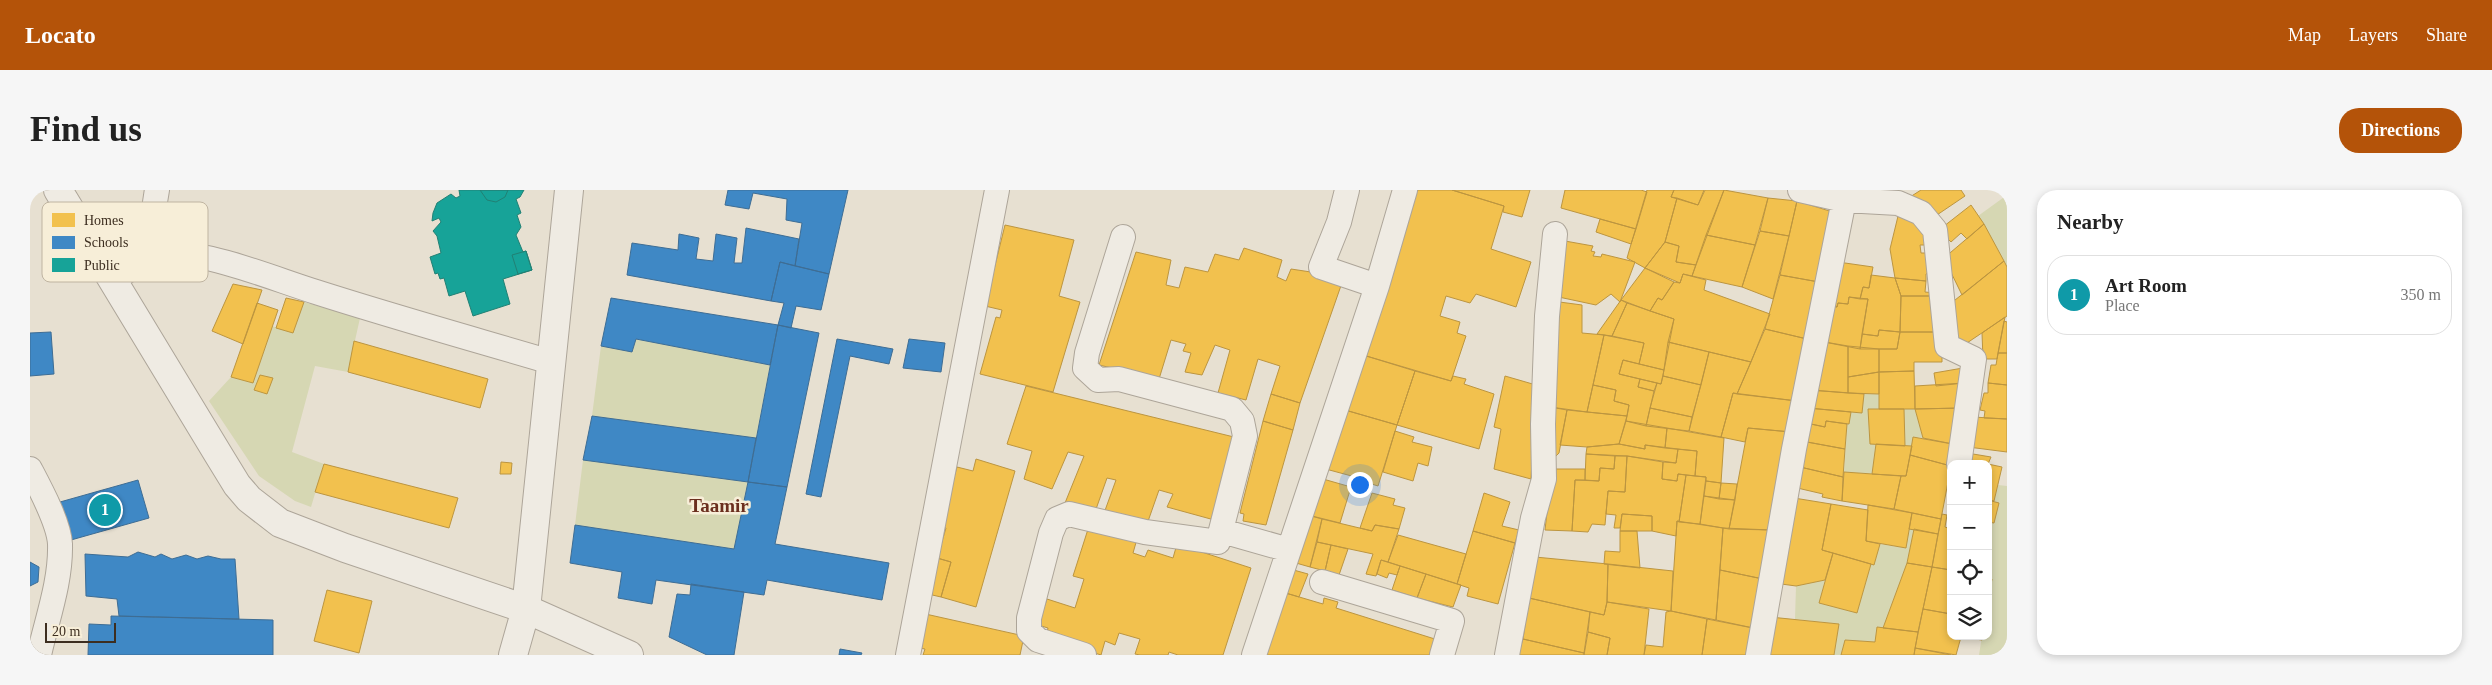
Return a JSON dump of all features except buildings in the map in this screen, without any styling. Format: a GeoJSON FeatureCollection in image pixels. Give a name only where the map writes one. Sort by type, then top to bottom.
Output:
{"type":"FeatureCollection","features":[{"type":"Feature","properties":{"kind":"street"},"geometry":{"type":"LineString","coordinates":[[58,190],[65,202]]}},
{"type":"Feature","properties":{"kind":"street"},"geometry":{"type":"LineString","coordinates":[[513,655],[526,608],[569,190]]}},
{"type":"Feature","properties":{"kind":"street"},"geometry":{"type":"LineString","coordinates":[[908,655],[997,190]]}},
{"type":"Feature","properties":{"kind":"street"},"geometry":{"type":"LineString","coordinates":[[1347,190],[1339,222],[1321,267],[1377,286]]}},
{"type":"Feature","properties":{"kind":"street"},"geometry":{"type":"LineString","coordinates":[[1254,655],[1377,286],[1405,190]]}},
{"type":"Feature","properties":{"kind":"street"},"geometry":{"type":"LineString","coordinates":[[1800,190],[1844,200],[1898,203],[1921,213],[1935,230],[1948,346],[1974,359],[1960,460]]}},
{"type":"Feature","properties":{"kind":"street"},"geometry":{"type":"LineString","coordinates":[[1758,655],[1794,450],[1844,200]]}},
{"type":"Feature","properties":{"kind":"street"},"geometry":{"type":"LineString","coordinates":[[1507,655],[1533,518],[1544,479],[1543,424],[1547,316],[1555,234]]}},
{"type":"Feature","properties":{"kind":"street"},"geometry":{"type":"LineString","coordinates":[[1084,655],[1038,640],[1029,631],[1029,618],[1051,533],[1058,519],[1069,514],[1144,532],[1218,542],[1222,532],[1244,436],[1242,421],[1232,410],[1119,379],[1098,380],[1085,368],[1086,353],[1123,237]]}},
{"type":"Feature","properties":{"kind":"street"},"geometry":{"type":"LineString","coordinates":[[208,259],[227,263],[357,305],[551,362]]}},
{"type":"Feature","properties":{"kind":"street"},"geometry":{"type":"LineString","coordinates":[[113,282],[237,485],[263,511],[280,523],[345,548],[526,608],[630,655]]}},
{"type":"Feature","properties":{"kind":"street"},"geometry":{"type":"LineString","coordinates":[[30,469],[54,521],[60,543],[53,603],[39,655]]}},
{"type":"Feature","properties":{"kind":"street"},"geometry":{"type":"LineString","coordinates":[[1222,532],[1289,550]]}},
{"type":"Feature","properties":{"kind":"street"},"geometry":{"type":"LineString","coordinates":[[1322,582],[1452,621],[1442,655]]}},
{"type":"Feature","properties":{"kind":"green space"},"geometry":{"type":"Polygon","coordinates":[[[2007,195],[2007,267],[1978,216],[2007,195]]]}},
{"type":"Feature","properties":{"kind":"green space"},"geometry":{"type":"Polygon","coordinates":[[[304,302],[360,318],[348,372],[315,366],[292,452],[324,464],[311,507],[295,501],[259,476],[209,401],[231,377],[253,383],[272,326],[293,333],[304,302]]]}},
{"type":"Feature","properties":{"kind":"green space"},"geometry":{"type":"Polygon","coordinates":[[[636,339],[770,365],[756,438],[592,416],[601,346],[632,352],[636,339]]]}},
{"type":"Feature","properties":{"kind":"green space"},"geometry":{"type":"Polygon","coordinates":[[[1864,394],[1879,394],[1879,409],[1868,409],[1870,444],[1876,444],[1872,474],[1844,472],[1847,424],[1849,424],[1851,412],[1862,413],[1864,394]]]}},
{"type":"Feature","properties":{"kind":"green space"},"geometry":{"type":"Polygon","coordinates":[[[1904,409],[1915,409],[1923,438],[1913,437],[1912,446],[1905,446],[1904,409]]]}},
{"type":"Feature","properties":{"kind":"green space"},"geometry":{"type":"Polygon","coordinates":[[[583,460],[748,482],[734,549],[575,525],[583,460]]]}},
{"type":"Feature","properties":{"kind":"green space"},"geometry":{"type":"Polygon","coordinates":[[[1998,485],[2007,486],[2007,655],[1979,655],[1981,640],[1992,640],[1992,523],[1994,523],[1999,503],[1994,501],[1998,485]]]}},
{"type":"Feature","properties":{"kind":"green space"},"geometry":{"type":"Polygon","coordinates":[[[1909,529],[1914,529],[1907,563],[1883,628],[1877,627],[1875,642],[1845,640],[1841,655],[1834,655],[1839,624],[1795,619],[1796,586],[1825,580],[1819,603],[1857,613],[1871,564],[1874,565],[1880,544],[1906,548],[1909,529]]]}},
{"type":"Feature","properties":{"kind":"place","name":"Art Room"},"geometry":{"type":"Point","coordinates":[105,510]}},
{"type":"Feature","properties":{"kind":"district","name":"Taamir"},"geometry":{"type":"Point","coordinates":[719,505]}}]}
